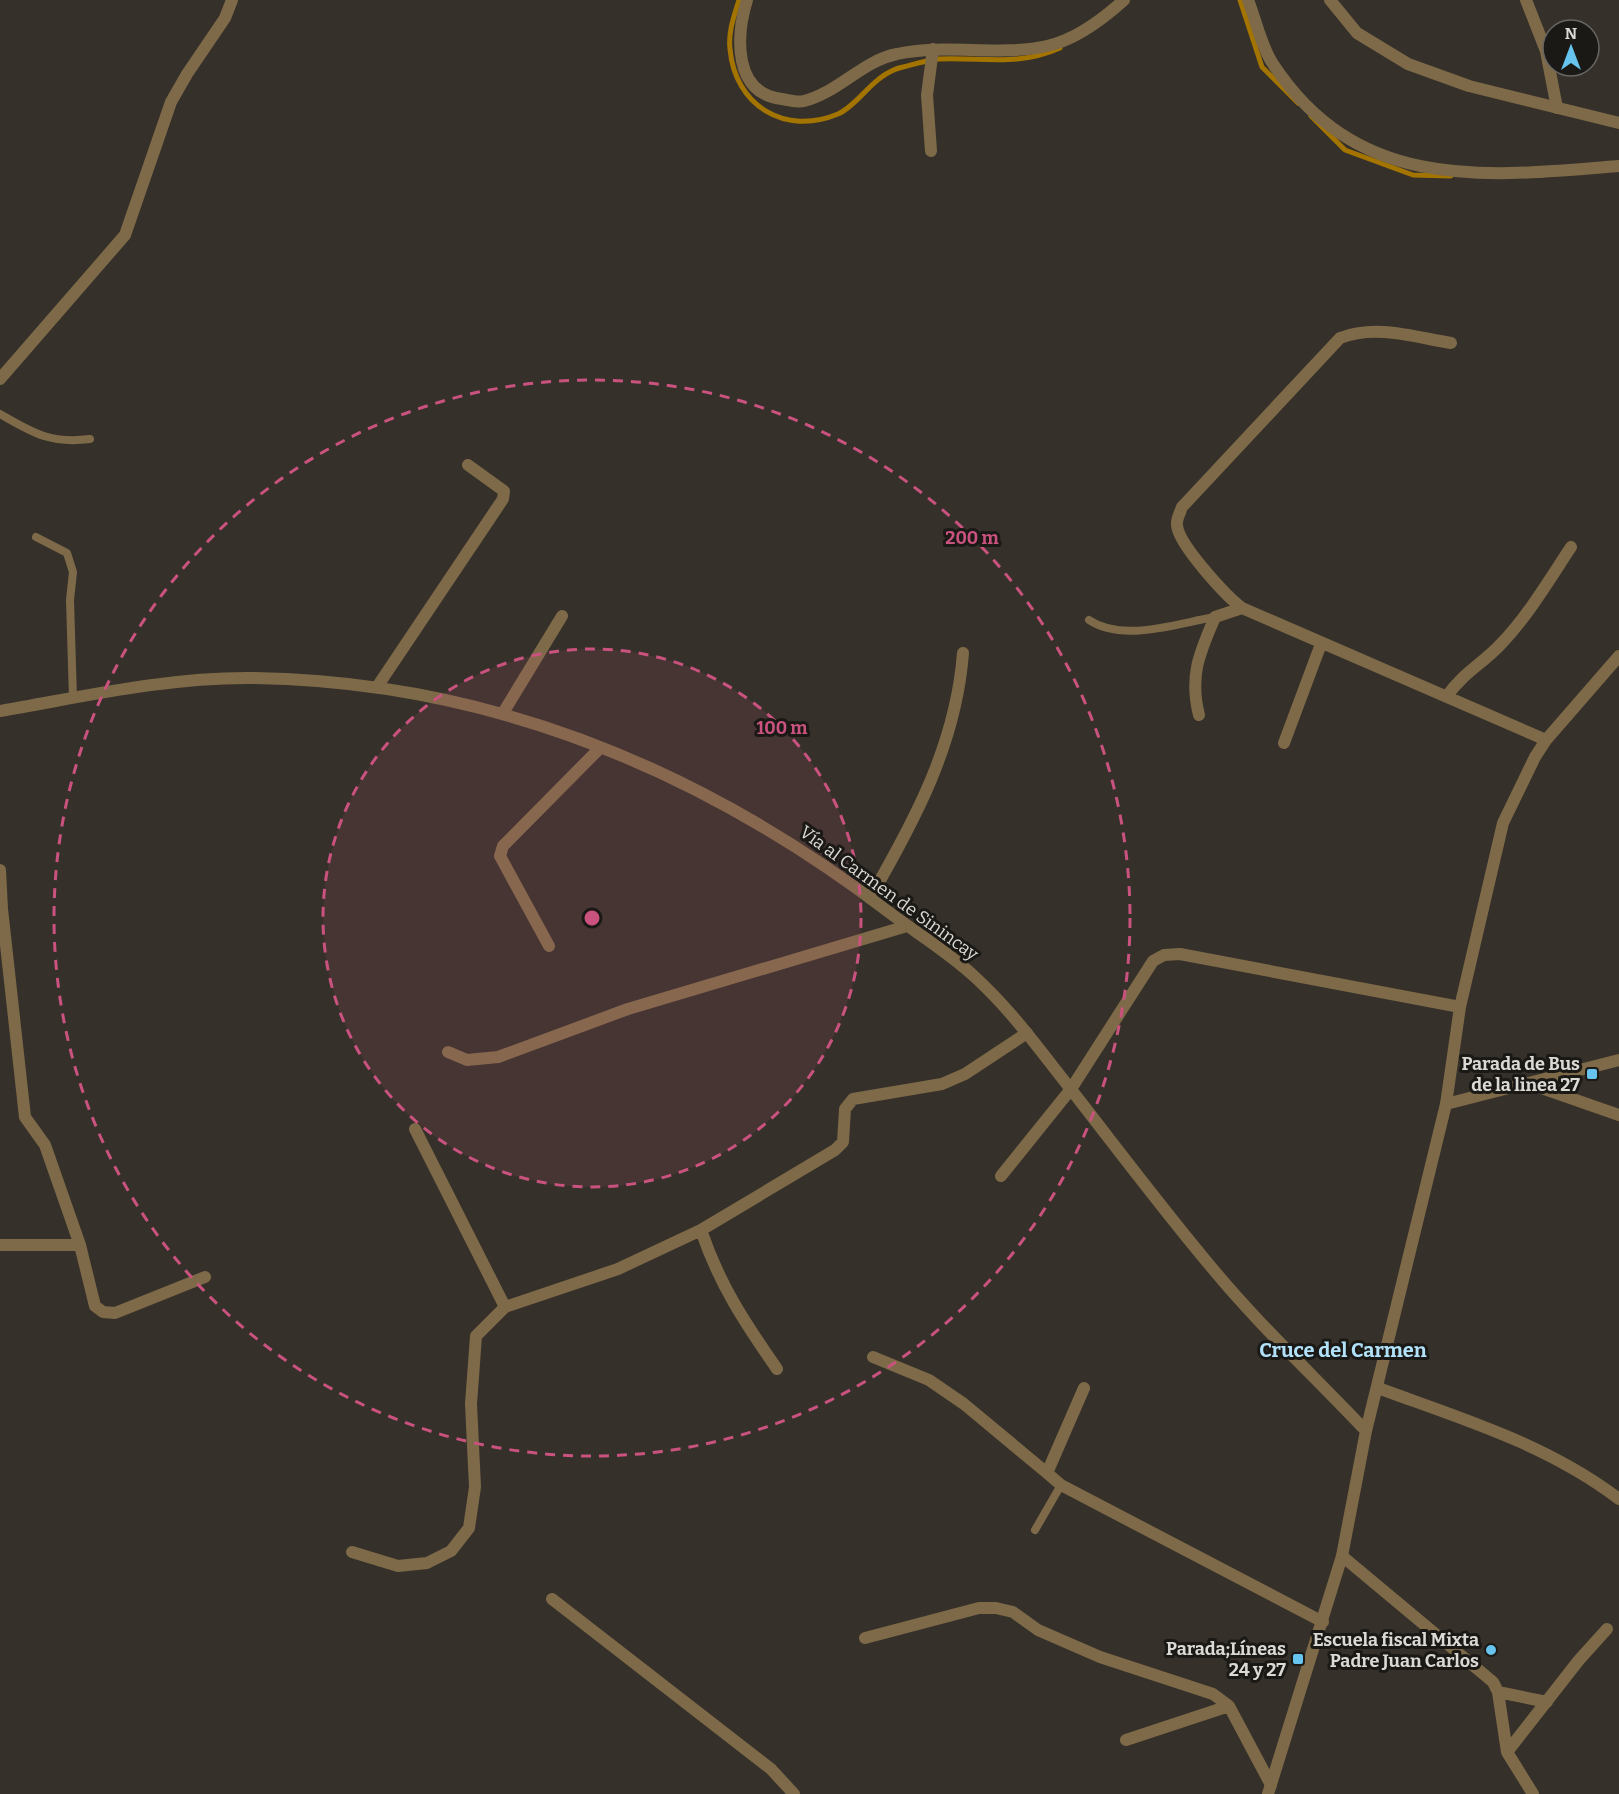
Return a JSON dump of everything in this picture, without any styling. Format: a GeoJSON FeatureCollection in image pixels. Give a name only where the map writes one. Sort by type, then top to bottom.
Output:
{"type":"FeatureCollection","features":[{"type":"Feature","properties":{"kind":"street"},"geometry":{"type":"LineString","coordinates":[[0,379],[125,235],[171,102],[225,18],[232,0]]}},
{"type":"Feature","properties":{"kind":"street"},"geometry":{"type":"LineString","coordinates":[[747,0],[740,36],[742,69],[751,85],[769,98],[802,102],[833,89],[861,68],[895,54],[933,49],[1047,46],[1090,26],[1124,0]]}},
{"type":"Feature","properties":{"kind":"street"},"geometry":{"type":"LineString","coordinates":[[1248,0],[1272,63],[1300,98],[1350,141],[1376,154],[1454,172],[1501,175],[1619,166]]}},
{"type":"Feature","properties":{"kind":"street"},"geometry":{"type":"LineString","coordinates":[[1330,0],[1357,33],[1408,64],[1469,86],[1619,123]]}},
{"type":"Feature","properties":{"kind":"street"},"geometry":{"type":"LineString","coordinates":[[1526,0],[1546,51],[1557,108]]}},
{"type":"Feature","properties":{"kind":"street"},"geometry":{"type":"LineString","coordinates":[[931,151],[927,95],[933,49]]}},
{"type":"Feature","properties":{"kind":"street"},"geometry":{"type":"LineString","coordinates":[[1451,343],[1378,331],[1358,331],[1340,338],[1182,507],[1176,524],[1180,539],[1228,597],[1242,608],[1546,740]]}},
{"type":"Feature","properties":{"kind":"street"},"geometry":{"type":"LineString","coordinates":[[377,687],[503,499],[504,491],[468,465]]}},
{"type":"Feature","properties":{"kind":"street"},"geometry":{"type":"LineString","coordinates":[[1447,696],[1458,679],[1488,657],[1516,628],[1572,547]]}},
{"type":"Feature","properties":{"kind":"street"},"geometry":{"type":"LineString","coordinates":[[1199,715],[1194,682],[1204,642],[1215,617],[1242,608]]}},
{"type":"Feature","properties":{"kind":"street"},"geometry":{"type":"LineString","coordinates":[[503,713],[562,616]]}},
{"type":"Feature","properties":{"kind":"street"},"geometry":{"type":"LineString","coordinates":[[1284,743],[1321,644]]}},
{"type":"Feature","properties":{"kind":"street"},"geometry":{"type":"LineString","coordinates":[[870,898],[929,789],[948,738],[960,691],[963,653]]}},
{"type":"Feature","properties":{"kind":"street"},"geometry":{"type":"LineString","coordinates":[[1269,1789],[1342,1556],[1366,1431],[1446,1104],[1460,1007],[1503,824],[1535,757],[1546,740],[1619,656]]}},
{"type":"Feature","properties":{"kind":"street","name":"Vía al Carmen de Sinincay"},"geometry":{"type":"LineString","coordinates":[[0,711],[169,681],[247,678],[377,687],[428,695],[503,713],[666,773],[718,799],[816,858],[975,977],[1027,1033],[1214,1271],[1366,1431]]}},
{"type":"Feature","properties":{"kind":"street"},"geometry":{"type":"LineString","coordinates":[[549,945],[500,856],[503,846],[600,748]]}},
{"type":"Feature","properties":{"kind":"street"},"geometry":{"type":"LineString","coordinates":[[0,870],[1,910],[25,1117],[45,1145],[80,1245],[95,1306],[103,1312],[115,1313],[205,1277]]}},
{"type":"Feature","properties":{"kind":"street"},"geometry":{"type":"LineString","coordinates":[[448,1052],[467,1060],[498,1057],[628,1009],[907,926]]}},
{"type":"Feature","properties":{"kind":"street"},"geometry":{"type":"LineString","coordinates":[[1001,1176],[1071,1089],[1153,961],[1164,955],[1180,954],[1460,1007]]}},
{"type":"Feature","properties":{"kind":"street"},"geometry":{"type":"LineString","coordinates":[[352,1552],[398,1566],[427,1563],[451,1551],[470,1528],[475,1487],[471,1404],[476,1336],[504,1307],[618,1269],[701,1230],[835,1150],[843,1142],[845,1109],[853,1099],[942,1084],[964,1074],[1027,1033]]}},
{"type":"Feature","properties":{"kind":"street"},"geometry":{"type":"LineString","coordinates":[[1446,1104],[1524,1082],[1619,1060]]}},
{"type":"Feature","properties":{"kind":"street"},"geometry":{"type":"LineString","coordinates":[[1524,1082],[1619,1114]]}},
{"type":"Feature","properties":{"kind":"street"},"geometry":{"type":"LineString","coordinates":[[415,1129],[504,1307]]}},
{"type":"Feature","properties":{"kind":"street"},"geometry":{"type":"LineString","coordinates":[[701,1230],[712,1263],[734,1307],[777,1369]]}},
{"type":"Feature","properties":{"kind":"street"},"geometry":{"type":"LineString","coordinates":[[0,1245],[80,1245]]}},
{"type":"Feature","properties":{"kind":"street"},"geometry":{"type":"LineString","coordinates":[[873,1357],[929,1380],[964,1404],[1061,1485],[1323,1622]]}},
{"type":"Feature","properties":{"kind":"street"},"geometry":{"type":"LineString","coordinates":[[1047,1473],[1084,1388]]}},
{"type":"Feature","properties":{"kind":"street"},"geometry":{"type":"LineString","coordinates":[[1378,1388],[1519,1439],[1587,1474],[1619,1499]]}},
{"type":"Feature","properties":{"kind":"street"},"geometry":{"type":"LineString","coordinates":[[1342,1556],[1483,1673],[1498,1692],[1501,1725],[1507,1752],[1533,1794]]}},
{"type":"Feature","properties":{"kind":"street"},"geometry":{"type":"LineString","coordinates":[[552,1599],[771,1769],[794,1794]]}},
{"type":"Feature","properties":{"kind":"street"},"geometry":{"type":"LineString","coordinates":[[865,1638],[980,1608],[996,1608],[1013,1612],[1027,1624],[1100,1657],[1213,1694],[1229,1706],[1269,1789]]}},
{"type":"Feature","properties":{"kind":"street"},"geometry":{"type":"LineString","coordinates":[[1507,1752],[1607,1629]]}},
{"type":"Feature","properties":{"kind":"street"},"geometry":{"type":"LineString","coordinates":[[1498,1692],[1547,1702]]}},
{"type":"Feature","properties":{"kind":"street"},"geometry":{"type":"LineString","coordinates":[[1126,1740],[1229,1706]]}},
{"type":"Feature","properties":{"kind":"lane"},"geometry":{"type":"LineString","coordinates":[[0,414],[25,430],[66,442],[90,439]]}},
{"type":"Feature","properties":{"kind":"lane"},"geometry":{"type":"LineString","coordinates":[[36,537],[67,553],[73,572],[70,600],[73,698]]}},
{"type":"Feature","properties":{"kind":"lane"},"geometry":{"type":"LineString","coordinates":[[1089,620],[1100,628],[1120,631],[1215,617]]}},
{"type":"Feature","properties":{"kind":"lane"},"geometry":{"type":"LineString","coordinates":[[1035,1530],[1061,1485]]}},
{"type":"Feature","properties":{"kind":"waterway"},"geometry":{"type":"LineString","coordinates":[[739,0],[732,24],[730,49],[734,69],[742,86],[752,100],[766,111],[782,118],[799,121],[818,120],[846,110],[875,82],[893,70],[903,67],[939,59],[1014,59],[1044,54],[1060,48]]}},
{"type":"Feature","properties":{"kind":"waterway"},"geometry":{"type":"LineString","coordinates":[[1240,0],[1262,67],[1298,103]]}},
{"type":"Feature","properties":{"kind":"waterway"},"geometry":{"type":"LineString","coordinates":[[1311,116],[1345,150],[1413,175],[1451,176]]}},
{"type":"Feature","properties":{"kind":"place","name":"Parada de Bus de la linea 27"},"geometry":{"type":"Point","coordinates":[1592,1074]}},
{"type":"Feature","properties":{"kind":"place","name":"Escuela fiscal Mixta Padre Juan Carlos"},"geometry":{"type":"Point","coordinates":[1491,1650]}},
{"type":"Feature","properties":{"kind":"place","name":"Parada;Líneas 24 y 27"},"geometry":{"type":"Point","coordinates":[1298,1659]}},
{"type":"Feature","properties":{"kind":"district","name":"Cruce del Carmen"},"geometry":{"type":"Point","coordinates":[1343,1350]}}]}
